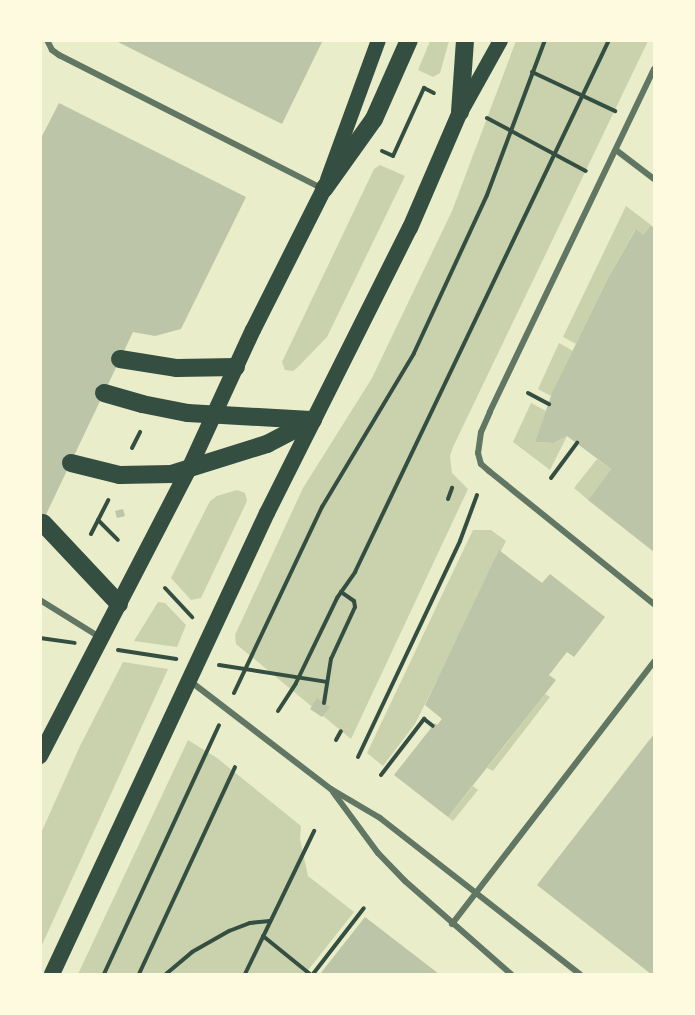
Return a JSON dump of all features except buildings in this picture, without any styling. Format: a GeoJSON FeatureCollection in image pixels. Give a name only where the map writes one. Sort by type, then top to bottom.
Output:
{"type":"FeatureCollection","features":[{"type":"Feature","properties":{"kind":"highway"},"geometry":{"type":"LineString","coordinates":[[40,756],[188,471],[236,367],[324,189],[374,119],[409,40]]}},
{"type":"Feature","properties":{"kind":"highway"},"geometry":{"type":"LineString","coordinates":[[52,975],[189,679],[313,420],[351,351],[410,228],[460,112],[465,40]]}},
{"type":"Feature","properties":{"kind":"highway"},"geometry":{"type":"LineString","coordinates":[[120,359],[177,368],[236,367]]}},
{"type":"Feature","properties":{"kind":"highway"},"geometry":{"type":"LineString","coordinates":[[104,393],[154,407],[213,416],[313,420]]}},
{"type":"Feature","properties":{"kind":"highway"},"geometry":{"type":"LineString","coordinates":[[71,463],[99,472],[129,475],[148,476],[188,471],[267,444],[313,420]]}},
{"type":"Feature","properties":{"kind":"highway"},"geometry":{"type":"LineString","coordinates":[[43,523],[119,604]]}},
{"type":"Feature","properties":{"kind":"main road"},"geometry":{"type":"LineString","coordinates":[[324,189],[342,132],[378,40]]}},
{"type":"Feature","properties":{"kind":"main road"},"geometry":{"type":"LineString","coordinates":[[460,112],[500,40]]}},
{"type":"Feature","properties":{"kind":"street"},"geometry":{"type":"LineString","coordinates":[[48,43],[59,55],[324,189]]}},
{"type":"Feature","properties":{"kind":"street"},"geometry":{"type":"LineString","coordinates":[[654,69],[481,432],[478,453],[481,464],[489,471],[654,604]]}},
{"type":"Feature","properties":{"kind":"street"},"geometry":{"type":"LineString","coordinates":[[616,150],[654,179]]}},
{"type":"Feature","properties":{"kind":"street"},"geometry":{"type":"LineString","coordinates":[[40,600],[101,639]]}},
{"type":"Feature","properties":{"kind":"street"},"geometry":{"type":"LineString","coordinates":[[452,924],[654,662]]}},
{"type":"Feature","properties":{"kind":"street"},"geometry":{"type":"LineString","coordinates":[[189,679],[331,789],[380,818],[580,975]]}},
{"type":"Feature","properties":{"kind":"street"},"geometry":{"type":"LineString","coordinates":[[331,789],[378,853],[452,924],[511,975]]}},
{"type":"Feature","properties":{"kind":"path"},"geometry":{"type":"LineString","coordinates":[[239,682],[322,507],[414,353],[470,232],[545,40]]}},
{"type":"Feature","properties":{"kind":"path"},"geometry":{"type":"LineString","coordinates":[[278,711],[293,688],[342,592],[355,572],[609,40]]}},
{"type":"Feature","properties":{"kind":"path"},"geometry":{"type":"LineString","coordinates":[[532,72],[615,111]]}},
{"type":"Feature","properties":{"kind":"path"},"geometry":{"type":"LineString","coordinates":[[382,151],[393,156],[424,88],[434,93]]}},
{"type":"Feature","properties":{"kind":"path"},"geometry":{"type":"LineString","coordinates":[[488,118],[586,171]]}},
{"type":"Feature","properties":{"kind":"path"},"geometry":{"type":"LineString","coordinates":[[528,393],[549,404]]}},
{"type":"Feature","properties":{"kind":"path"},"geometry":{"type":"LineString","coordinates":[[132,448],[140,432]]}},
{"type":"Feature","properties":{"kind":"path"},"geometry":{"type":"LineString","coordinates":[[551,478],[577,443]]}},
{"type":"Feature","properties":{"kind":"path"},"geometry":{"type":"LineString","coordinates":[[448,499],[453,488]]}},
{"type":"Feature","properties":{"kind":"path"},"geometry":{"type":"LineString","coordinates":[[358,757],[460,541],[477,495]]}},
{"type":"Feature","properties":{"kind":"path"},"geometry":{"type":"LineString","coordinates":[[91,534],[108,500]]}},
{"type":"Feature","properties":{"kind":"path"},"geometry":{"type":"LineString","coordinates":[[98,520],[118,540]]}},
{"type":"Feature","properties":{"kind":"path"},"geometry":{"type":"LineString","coordinates":[[165,588],[192,617]]}},
{"type":"Feature","properties":{"kind":"path"},"geometry":{"type":"LineString","coordinates":[[324,703],[331,659],[355,607],[354,601],[342,592]]}},
{"type":"Feature","properties":{"kind":"path"},"geometry":{"type":"LineString","coordinates":[[381,775],[424,719],[433,726]]}},
{"type":"Feature","properties":{"kind":"path"},"geometry":{"type":"LineString","coordinates":[[336,740],[341,730]]}},
{"type":"Feature","properties":{"kind":"path"},"geometry":{"type":"LineString","coordinates":[[104,975],[214,737]]}},
{"type":"Feature","properties":{"kind":"path"},"geometry":{"type":"LineString","coordinates":[[139,975],[235,767]]}},
{"type":"Feature","properties":{"kind":"path"},"geometry":{"type":"LineString","coordinates":[[245,975],[314,831]]}},
{"type":"Feature","properties":{"kind":"path"},"geometry":{"type":"LineString","coordinates":[[263,936],[311,975],[364,908]]}},
{"type":"Feature","properties":{"kind":"path"},"geometry":{"type":"LineString","coordinates":[[166,975],[192,952],[230,930],[250,923],[270,921]]}},
{"type":"Feature","properties":{"kind":"green space"},"geometry":{"type":"Polygon","coordinates":[[[430,41],[449,41],[440,73],[433,77],[418,70],[430,41]]]}},
{"type":"Feature","properties":{"kind":"green space"},"geometry":{"type":"Polygon","coordinates":[[[516,41],[648,41],[453,447],[450,456],[452,473],[468,489],[351,739],[236,644],[235,635],[303,488],[372,378],[452,211],[516,41]]]}},
{"type":"Feature","properties":{"kind":"green space"},"geometry":{"type":"Polygon","coordinates":[[[380,165],[405,176],[327,337],[297,368],[293,371],[285,370],[282,362],[374,169],[380,165]]]}},
{"type":"Feature","properties":{"kind":"green space"},"geometry":{"type":"Polygon","coordinates":[[[626,206],[651,225],[643,235],[635,230],[608,278],[576,344],[563,337],[626,206]]]}},
{"type":"Feature","properties":{"kind":"green space"},"geometry":{"type":"Polygon","coordinates":[[[559,343],[573,351],[551,396],[538,389],[559,343]]]}},
{"type":"Feature","properties":{"kind":"green space"},"geometry":{"type":"Polygon","coordinates":[[[531,403],[546,411],[535,442],[554,443],[567,436],[550,470],[513,442],[531,403]]]}},
{"type":"Feature","properties":{"kind":"green space"},"geometry":{"type":"Polygon","coordinates":[[[597,459],[611,469],[588,500],[574,488],[597,459]]]}},
{"type":"Feature","properties":{"kind":"green space"},"geometry":{"type":"Polygon","coordinates":[[[237,490],[245,493],[247,501],[201,598],[191,600],[171,578],[210,501],[217,496],[237,490]]]}},
{"type":"Feature","properties":{"kind":"green space"},"geometry":{"type":"Polygon","coordinates":[[[473,530],[491,530],[506,541],[415,724],[383,766],[367,753],[473,530]]]}},
{"type":"Feature","properties":{"kind":"green space"},"geometry":{"type":"Polygon","coordinates":[[[158,602],[165,603],[186,625],[177,647],[134,641],[158,602]]]}},
{"type":"Feature","properties":{"kind":"green space"},"geometry":{"type":"Polygon","coordinates":[[[123,662],[168,669],[41,947],[41,833],[80,746],[123,662]]]}},
{"type":"Feature","properties":{"kind":"green space"},"geometry":{"type":"Polygon","coordinates":[[[545,694],[550,697],[493,771],[487,768],[545,694]]]}},
{"type":"Feature","properties":{"kind":"green space"},"geometry":{"type":"Polygon","coordinates":[[[188,740],[217,758],[301,826],[300,839],[308,876],[354,912],[305,974],[78,974],[188,740]]]}},
{"type":"Feature","properties":{"kind":"green space"},"geometry":{"type":"Polygon","coordinates":[[[473,786],[478,790],[453,821],[448,817],[473,786]]]}}]}
